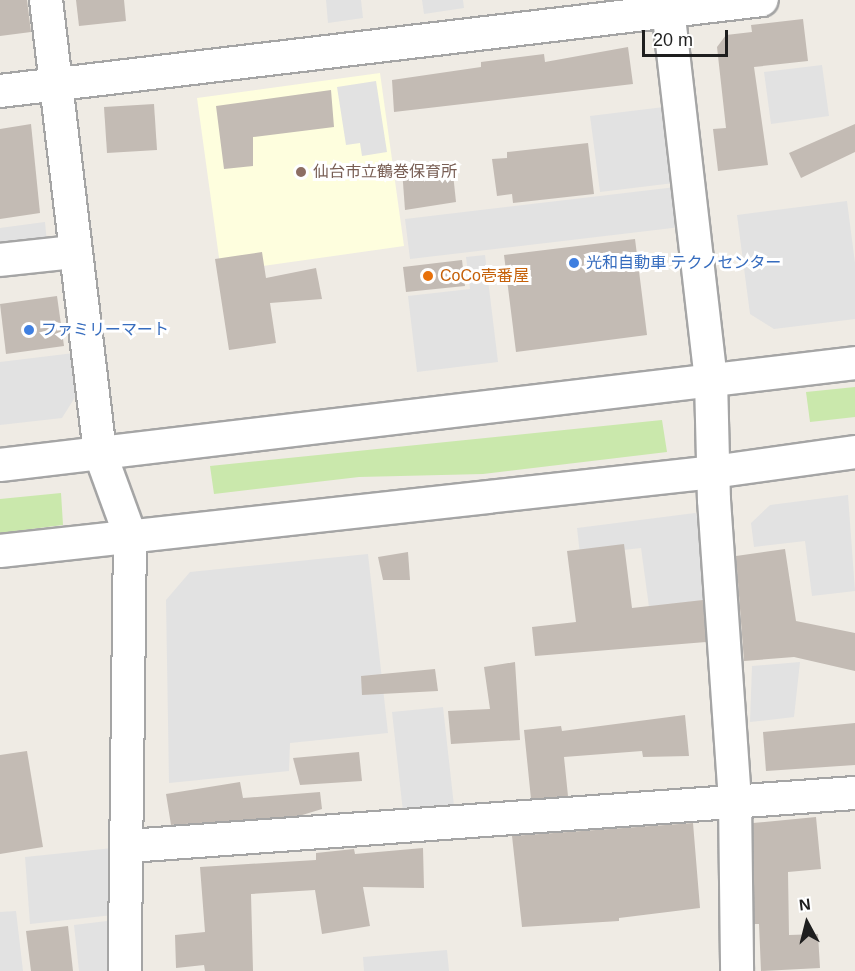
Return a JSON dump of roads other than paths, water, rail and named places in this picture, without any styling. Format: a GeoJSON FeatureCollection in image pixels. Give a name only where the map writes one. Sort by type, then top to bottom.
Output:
{"type":"FeatureCollection","features":[{"type":"Feature","properties":{"kind":"street"},"geometry":{"type":"LineString","coordinates":[[46,0],[74,252],[100,453],[130,535],[129,846],[125,971]]}},
{"type":"Feature","properties":{"kind":"street"},"geometry":{"type":"LineString","coordinates":[[0,91],[667,6],[762,0]]}},
{"type":"Feature","properties":{"kind":"street"},"geometry":{"type":"LineString","coordinates":[[667,6],[711,379],[713,472],[735,799],[737,971]]}},
{"type":"Feature","properties":{"kind":"street"},"geometry":{"type":"LineString","coordinates":[[0,260],[74,252]]}},
{"type":"Feature","properties":{"kind":"street"},"geometry":{"type":"LineString","coordinates":[[0,465],[855,363]]}},
{"type":"Feature","properties":{"kind":"street"},"geometry":{"type":"LineString","coordinates":[[0,551],[713,472],[855,452]]}},
{"type":"Feature","properties":{"kind":"street"},"geometry":{"type":"LineString","coordinates":[[129,846],[735,799],[855,793]]}},
{"type":"Feature","properties":{"kind":"place","name":"仙台市立鶴巻保育所"},"geometry":{"type":"Point","coordinates":[301,172]}},
{"type":"Feature","properties":{"kind":"place","name":"光和自動車 テクノセンター"},"geometry":{"type":"Point","coordinates":[574,263]}},
{"type":"Feature","properties":{"kind":"place","name":"CoCo壱番屋"},"geometry":{"type":"Point","coordinates":[428,276]}},
{"type":"Feature","properties":{"kind":"place","name":"ファミリーマート"},"geometry":{"type":"Point","coordinates":[29,330]}}]}
